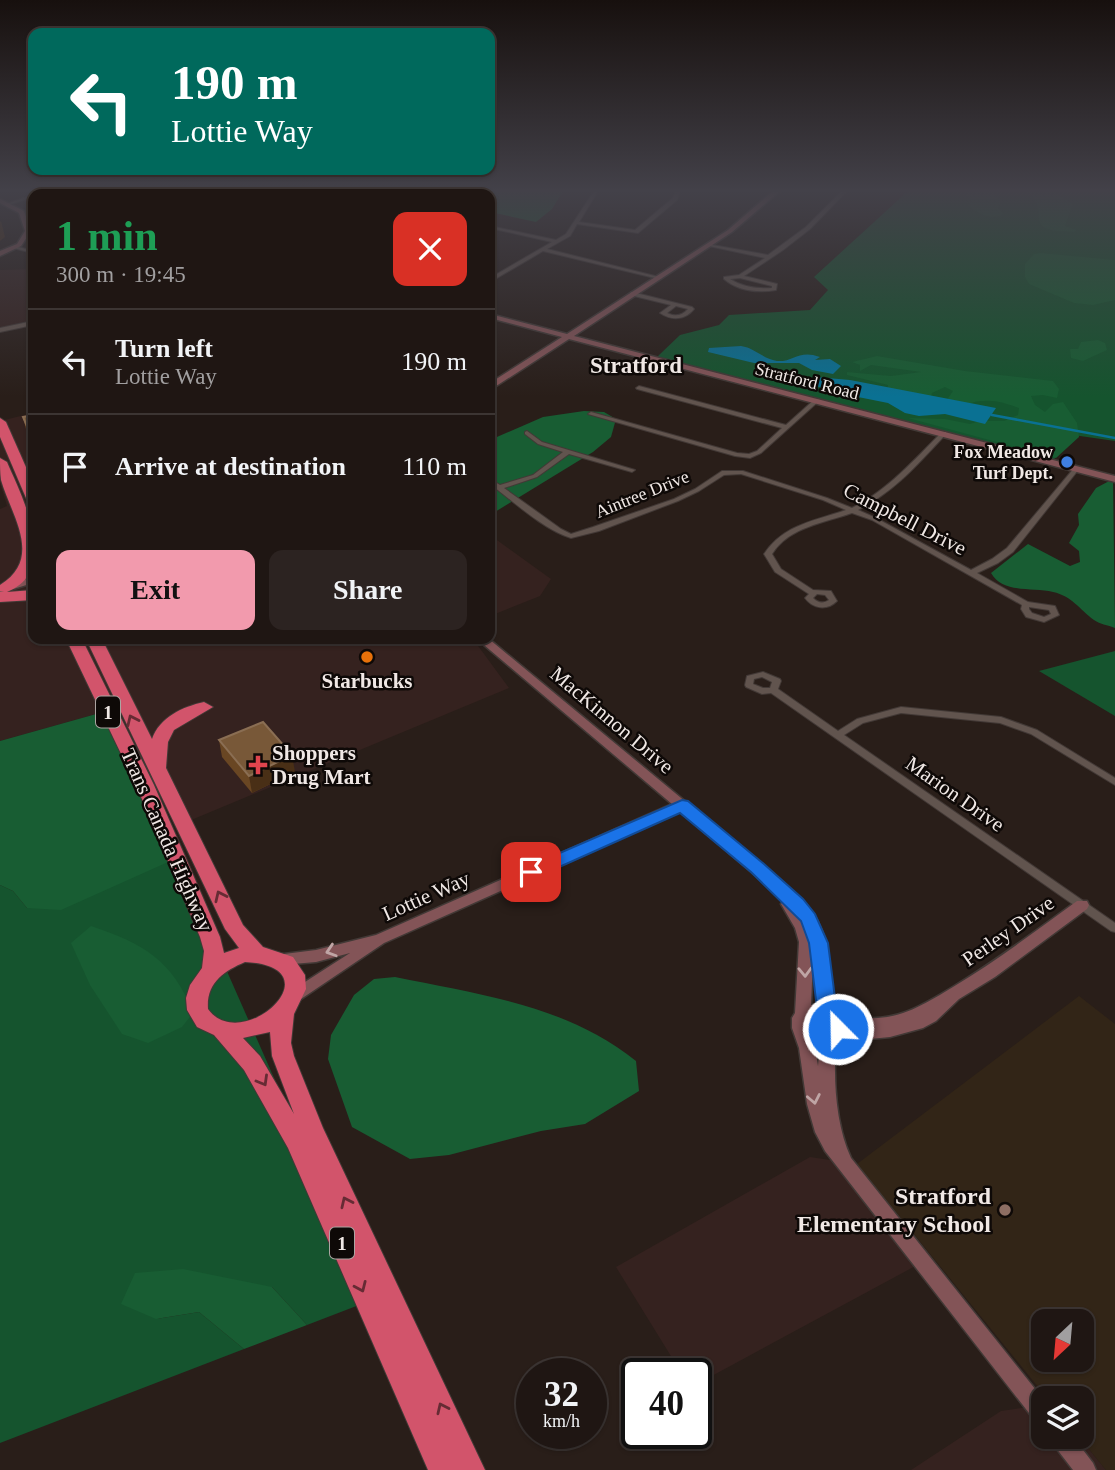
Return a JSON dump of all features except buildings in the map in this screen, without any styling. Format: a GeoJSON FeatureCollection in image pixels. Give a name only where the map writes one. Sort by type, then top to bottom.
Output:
{"type":"FeatureCollection","features":[{"type":"Feature","properties":{"kind":"highway"},"geometry":{"type":"LineString","coordinates":[[0,422],[28,486]]}},
{"type":"Feature","properties":{"kind":"highway"},"geometry":{"type":"LineString","coordinates":[[0,462],[28,529]]}},
{"type":"Feature","properties":{"kind":"highway"},"geometry":{"type":"LineString","coordinates":[[2,592],[23,576],[28,556]]}},
{"type":"Feature","properties":{"kind":"highway"},"geometry":{"type":"LineString","coordinates":[[2,592],[28,595]]}},
{"type":"Feature","properties":{"kind":"highway","name":"Trans Canada Highway"},"geometry":{"type":"LineString","coordinates":[[76,644],[145,785],[210,937],[214,951],[212,968]]}},
{"type":"Feature","properties":{"kind":"highway","name":"Trans Canada Highway"},"geometry":{"type":"LineString","coordinates":[[96,644],[235,929],[256,953]]}},
{"type":"Feature","properties":{"kind":"highway"},"geometry":{"type":"LineString","coordinates":[[103,644],[105,662]]}},
{"type":"Feature","properties":{"kind":"highway"},"geometry":{"type":"LineString","coordinates":[[160,779],[156,747],[161,733],[173,722],[204,707]]}},
{"type":"Feature","properties":{"kind":"highway"},"geometry":{"type":"LineString","coordinates":[[256,953],[281,959],[293,971],[297,978],[290,1004],[254,1028],[221,1028],[203,1017],[196,997],[202,980],[212,968],[232,957],[256,953]]}},
{"type":"Feature","properties":{"kind":"highway","name":"1"},"geometry":{"type":"LineString","coordinates":[[290,1004],[280,1043],[283,1056],[311,1128],[470,1470]]}},
{"type":"Feature","properties":{"kind":"highway","name":"1"},"geometry":{"type":"LineString","coordinates":[[221,1028],[252,1063],[298,1143],[443,1470]]}},
{"type":"Feature","properties":{"kind":"street"},"geometry":{"type":"LineString","coordinates":[[495,277],[525,260]]}},
{"type":"Feature","properties":{"kind":"street"},"geometry":{"type":"LineString","coordinates":[[581,260],[657,278]]}},
{"type":"Feature","properties":{"kind":"street"},"geometry":{"type":"LineString","coordinates":[[495,384],[686,260]]}},
{"type":"Feature","properties":{"kind":"street"},"geometry":{"type":"LineString","coordinates":[[740,276],[776,287],[759,289],[726,281],[728,277],[740,276],[765,260]]}},
{"type":"Feature","properties":{"kind":"street"},"geometry":{"type":"LineString","coordinates":[[495,271],[503,272]]}},
{"type":"Feature","properties":{"kind":"street"},"geometry":{"type":"LineString","coordinates":[[632,294],[676,304]]}},
{"type":"Feature","properties":{"kind":"street","name":"Stratford Road"},"geometry":{"type":"LineString","coordinates":[[495,317],[1115,479]]}},
{"type":"Feature","properties":{"kind":"street"},"geometry":{"type":"LineString","coordinates":[[0,330],[28,324]]}},
{"type":"Feature","properties":{"kind":"street"},"geometry":{"type":"LineString","coordinates":[[639,388],[787,427]]}},
{"type":"Feature","properties":{"kind":"street"},"geometry":{"type":"LineString","coordinates":[[592,414],[743,456],[759,452],[817,400]]}},
{"type":"Feature","properties":{"kind":"street"},"geometry":{"type":"LineString","coordinates":[[527,433],[540,443],[632,470]]}},
{"type":"Feature","properties":{"kind":"street"},"geometry":{"type":"LineString","coordinates":[[812,593],[778,569],[768,554],[771,549],[788,534],[853,510],[892,485],[944,433]]}},
{"type":"Feature","properties":{"kind":"street"},"geometry":{"type":"LineString","coordinates":[[495,485],[499,488],[535,476],[567,452]]}},
{"type":"Feature","properties":{"kind":"street"},"geometry":{"type":"LineString","coordinates":[[972,573],[1010,550],[1077,468]]}},
{"type":"Feature","properties":{"kind":"street","name":"Campbell Drive"},"geometry":{"type":"LineString","coordinates":[[722,472],[741,472],[853,510],[1026,604]]}},
{"type":"Feature","properties":{"kind":"street","name":"Aintree Drive"},"geometry":{"type":"LineString","coordinates":[[499,488],[558,531],[571,536],[676,500],[697,490],[722,472]]}},
{"type":"Feature","properties":{"kind":"street"},"geometry":{"type":"LineString","coordinates":[[2,592],[28,582]]}},
{"type":"Feature","properties":{"kind":"street"},"geometry":{"type":"LineString","coordinates":[[2,592],[28,588]]}},
{"type":"Feature","properties":{"kind":"street","name":"MacKinnon Drive"},"geometry":{"type":"LineString","coordinates":[[488,644],[682,805],[779,889],[809,919],[818,943],[823,990],[827,1008],[831,1013]]}},
{"type":"Feature","properties":{"kind":"street","name":"Marion Drive"},"geometry":{"type":"LineString","coordinates":[[773,690],[839,733],[1115,928]]}},
{"type":"Feature","properties":{"kind":"street"},"geometry":{"type":"LineString","coordinates":[[839,733],[860,721],[901,710],[1001,720],[1034,732],[1115,782]]}},
{"type":"Feature","properties":{"kind":"street","name":"Lottie Way"},"geometry":{"type":"LineString","coordinates":[[281,959],[316,956],[380,939],[682,805]]}},
{"type":"Feature","properties":{"kind":"street","name":"MacKinnon Drive"},"geometry":{"type":"LineString","coordinates":[[779,889],[802,928],[806,942],[803,1014]]}},
{"type":"Feature","properties":{"kind":"street","name":"Perley Drive"},"geometry":{"type":"LineString","coordinates":[[831,1013],[848,1021],[867,1024],[894,1023],[930,1008],[1082,905]]}},
{"type":"Feature","properties":{"kind":"street","name":"Lottie Way"},"geometry":{"type":"LineString","coordinates":[[290,1004],[380,939]]}},
{"type":"Feature","properties":{"kind":"street","name":"Perley Drive"},"geometry":{"type":"LineString","coordinates":[[832,1037],[891,1033],[910,1027],[938,1012],[958,991]]}},
{"type":"Feature","properties":{"kind":"street"},"geometry":{"type":"LineString","coordinates":[[843,1160],[834,1140],[826,1068],[828,1042],[836,1034],[838,1024],[831,1013],[814,1010],[803,1014],[799,1023],[810,1053],[813,1102],[824,1134],[843,1160],[1031,1400]]}},
{"type":"Feature","properties":{"kind":"street"},"geometry":{"type":"LineString","coordinates":[[803,1032],[821,1040],[832,1037]]}},
{"type":"Feature","properties":{"kind":"street"},"geometry":{"type":"LineString","coordinates":[[1069,1449],[1086,1470]]}},
{"type":"Feature","properties":{"kind":"shaded area"},"geometry":{"type":"Polygon","coordinates":[[[28,269],[28,321],[0,328],[0,270],[28,269]]]}},
{"type":"Feature","properties":{"kind":"shaded area"},"geometry":{"type":"Polygon","coordinates":[[[28,414],[28,644],[477,644],[509,688],[184,823],[114,709],[0,741],[0,509],[7,506],[0,483],[0,421],[28,414]]]}},
{"type":"Feature","properties":{"kind":"shaded area"},"geometry":{"type":"Polygon","coordinates":[[[495,539],[551,579],[540,596],[495,614],[495,539]]]}},
{"type":"Feature","properties":{"kind":"shaded area","name":"Stratford Elementary School"},"geometry":{"type":"Polygon","coordinates":[[[1079,996],[1115,1024],[1115,1470],[1106,1470],[1089,1449],[1094,1449],[1094,1386],[1037,1386],[857,1164],[1079,996]]]}},
{"type":"Feature","properties":{"kind":"shaded area"},"geometry":{"type":"Polygon","coordinates":[[[810,1157],[857,1164],[932,1257],[712,1376],[712,1358],[672,1358],[616,1267],[810,1157]]]}},
{"type":"Feature","properties":{"kind":"shaded area"},"geometry":{"type":"Polygon","coordinates":[[[1031,1407],[1031,1449],[1089,1449],[1106,1470],[911,1470],[1001,1411],[1031,1407]]]}},
{"type":"Feature","properties":{"kind":"green space"},"geometry":{"type":"Polygon","coordinates":[[[833,260],[1115,260],[1115,441],[1066,434],[1053,462],[657,357],[680,335],[719,325],[729,315],[810,310],[828,290],[814,277],[833,260]]]}},
{"type":"Feature","properties":{"kind":"green space"},"geometry":{"type":"Polygon","coordinates":[[[1029,260],[1115,260],[1115,300],[1093,305],[1074,303],[1029,284],[1025,277],[1025,264],[1029,260]]]}},
{"type":"Feature","properties":{"kind":"green space"},"geometry":{"type":"Polygon","coordinates":[[[1098,340],[1105,343],[1107,350],[1083,361],[1071,358],[1070,349],[1078,349],[1081,342],[1098,340]]]}},
{"type":"Feature","properties":{"kind":"green space"},"geometry":{"type":"Polygon","coordinates":[[[877,356],[965,371],[1053,381],[1059,389],[1057,398],[1031,396],[1035,405],[1045,412],[1053,404],[1063,402],[1077,423],[1079,437],[1056,458],[908,418],[945,419],[970,424],[980,421],[1004,421],[1018,415],[1019,408],[988,401],[952,406],[944,404],[953,391],[945,387],[932,393],[930,400],[887,392],[888,385],[847,375],[847,372],[891,376],[921,372],[871,365],[860,371],[860,365],[852,362],[877,356]]]}},
{"type":"Feature","properties":{"kind":"green space"},"geometry":{"type":"Polygon","coordinates":[[[584,411],[604,412],[616,419],[611,437],[593,452],[495,512],[495,438],[543,417],[584,411]]]}},
{"type":"Feature","properties":{"kind":"green space"},"geometry":{"type":"Polygon","coordinates":[[[1113,479],[1115,628],[1096,621],[1060,594],[1019,589],[996,580],[991,573],[1028,544],[1070,566],[1080,562],[1079,551],[1069,543],[1079,525],[1078,514],[1096,488],[1113,479]]]}},
{"type":"Feature","properties":{"kind":"green space"},"geometry":{"type":"Polygon","coordinates":[[[1115,651],[1115,716],[1039,671],[1115,651]]]}},
{"type":"Feature","properties":{"kind":"green space"},"geometry":{"type":"Polygon","coordinates":[[[114,709],[177,858],[61,910],[27,908],[13,891],[0,885],[0,741],[114,709]]]}},
{"type":"Feature","properties":{"kind":"green space"},"geometry":{"type":"Polygon","coordinates":[[[177,858],[372,1300],[307,1325],[272,1287],[156,1319],[199,1312],[244,1349],[0,1443],[0,885],[13,891],[27,908],[177,858]]]}},
{"type":"Feature","properties":{"kind":"green space"},"geometry":{"type":"Polygon","coordinates":[[[91,926],[140,947],[154,956],[176,979],[193,1013],[182,1027],[148,1043],[122,1034],[90,985],[71,943],[91,926]]]}},
{"type":"Feature","properties":{"kind":"green space"},"geometry":{"type":"Polygon","coordinates":[[[395,977],[522,1005],[581,1027],[636,1061],[639,1091],[585,1124],[541,1131],[449,1155],[410,1159],[352,1127],[328,1059],[331,1035],[354,995],[374,979],[395,977]]]}},
{"type":"Feature","properties":{"kind":"green space"},"geometry":{"type":"Polygon","coordinates":[[[183,1269],[272,1287],[307,1325],[244,1349],[199,1312],[156,1319],[121,1304],[135,1273],[183,1269]]]}},
{"type":"Feature","properties":{"kind":"water"},"geometry":{"type":"Polygon","coordinates":[[[741,346],[777,361],[807,354],[820,357],[815,360],[830,359],[841,366],[833,374],[812,370],[799,363],[754,363],[708,352],[709,348],[741,346]]]}},
{"type":"Feature","properties":{"kind":"water"},"geometry":{"type":"Polygon","coordinates":[[[816,377],[850,380],[996,408],[985,424],[945,414],[919,416],[905,413],[888,403],[838,393],[801,381],[816,377]]]}},
{"type":"Feature","properties":{"kind":"waterway"},"geometry":{"type":"LineString","coordinates":[[992,415],[1115,438]]}},
{"type":"Feature","properties":{"kind":"place","name":"Fox Meadow Turf Dept."},"geometry":{"type":"Point","coordinates":[1067,462]}},
{"type":"Feature","properties":{"kind":"place","name":"Starbucks"},"geometry":{"type":"Point","coordinates":[367,657]}},
{"type":"Feature","properties":{"kind":"place","name":"Shoppers Drug Mart"},"geometry":{"type":"Point","coordinates":[258,765]}},
{"type":"Feature","properties":{"kind":"place","name":"Stratford Elementary School"},"geometry":{"type":"Point","coordinates":[1005,1210]}},
{"type":"Feature","properties":{"kind":"district","name":"Stratford"},"geometry":{"type":"Point","coordinates":[636,365]}},
{"type":"Feature","properties":{"kind":"route"},"geometry":{"type":"LineString","coordinates":[[531,872],[682,805],[757,868],[797,904],[809,919],[822,962],[827,1008],[836,1020],[838,1029]]}}]}
